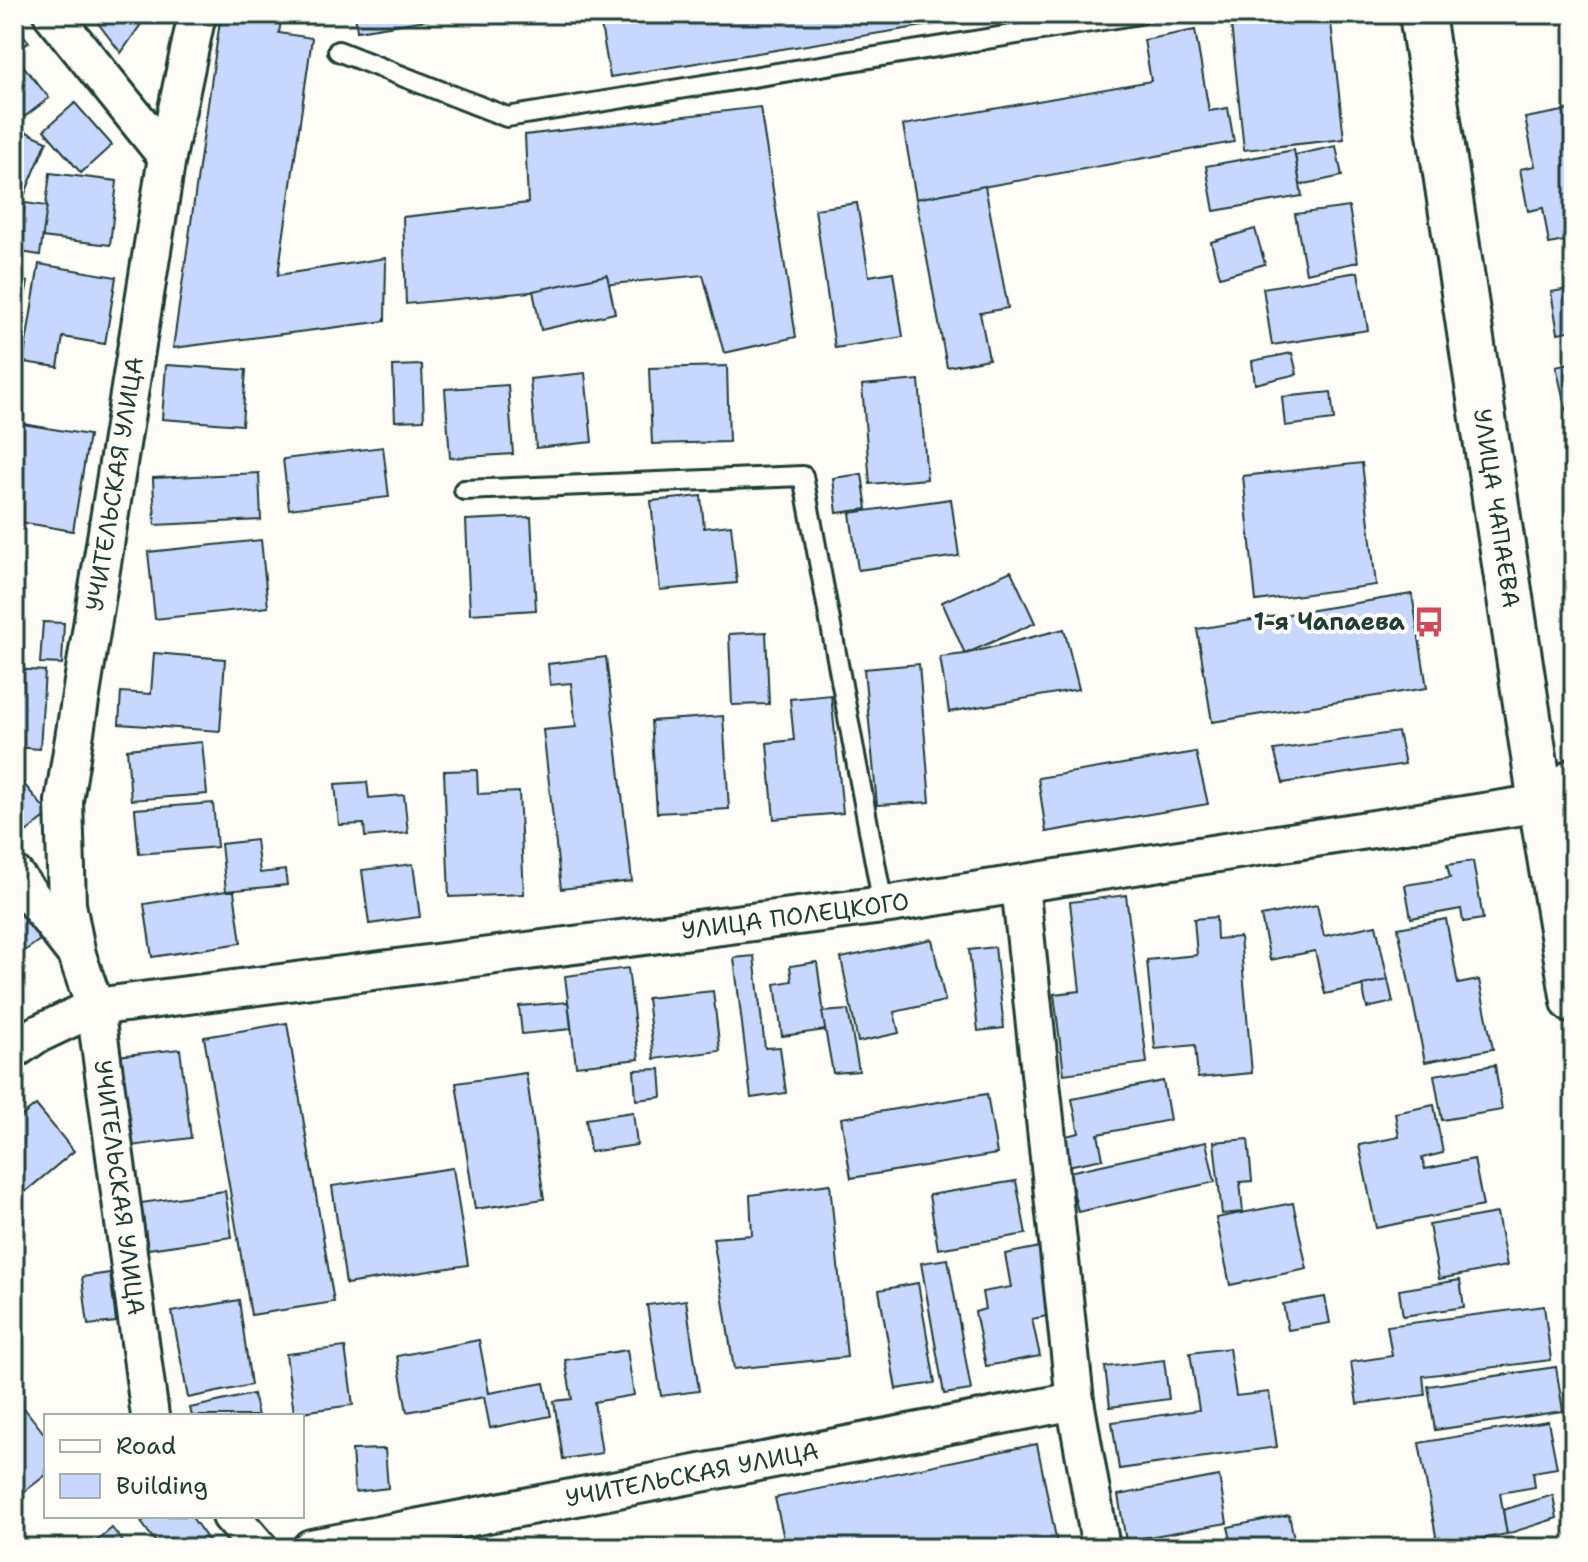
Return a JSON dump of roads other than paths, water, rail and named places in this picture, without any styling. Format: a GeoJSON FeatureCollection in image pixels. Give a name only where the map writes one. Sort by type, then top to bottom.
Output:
{"type":"FeatureCollection","features":[{"type":"Feature","properties":{"kind":"street"},"geometry":{"type":"LineString","coordinates":[[52,14],[167,157]]}},
{"type":"Feature","properties":{"kind":"street","name":"УЧИТЕЛЬСКАЯ УЛИЦА"},"geometry":{"type":"LineString","coordinates":[[150,1414],[95,1007],[77,955],[67,904],[64,801],[167,157],[197,14]]}},
{"type":"Feature","properties":{"kind":"street","name":"УЛИЦА ЧАПАЕВА"},"geometry":{"type":"LineString","coordinates":[[1422,14],[1557,790],[1574,1001]]}},
{"type":"Feature","properties":{"kind":"street","name":"УЛИЦА ПОЛЕЦКОГО"},"geometry":{"type":"LineString","coordinates":[[14,1050],[36,1035],[95,1007],[1020,885],[1557,790]]}},
{"type":"Feature","properties":{"kind":"street"},"geometry":{"type":"LineString","coordinates":[[14,874],[77,955]]}},
{"type":"Feature","properties":{"kind":"street"},"geometry":{"type":"LineString","coordinates":[[1020,885],[1075,1401],[1101,1548]]}},
{"type":"Feature","properties":{"kind":"street","name":"УЧИТЕЛЬСКАЯ УЛИЦА"},"geometry":{"type":"LineString","coordinates":[[311,1548],[1075,1401]]}},
{"type":"Feature","properties":{"kind":"street"},"geometry":{"type":"LineString","coordinates":[[233,1518],[259,1548]]}},
{"type":"Feature","properties":{"kind":"lane"},"geometry":{"type":"LineString","coordinates":[[338,51],[507,117],[1140,14]]}},
{"type":"Feature","properties":{"kind":"lane"},"geometry":{"type":"LineString","coordinates":[[464,490],[803,476],[883,905]]}},
{"type":"Feature","properties":{"kind":"place","name":"1-я Чапаева"},"geometry":{"type":"Point","coordinates":[1429,622]}}]}
